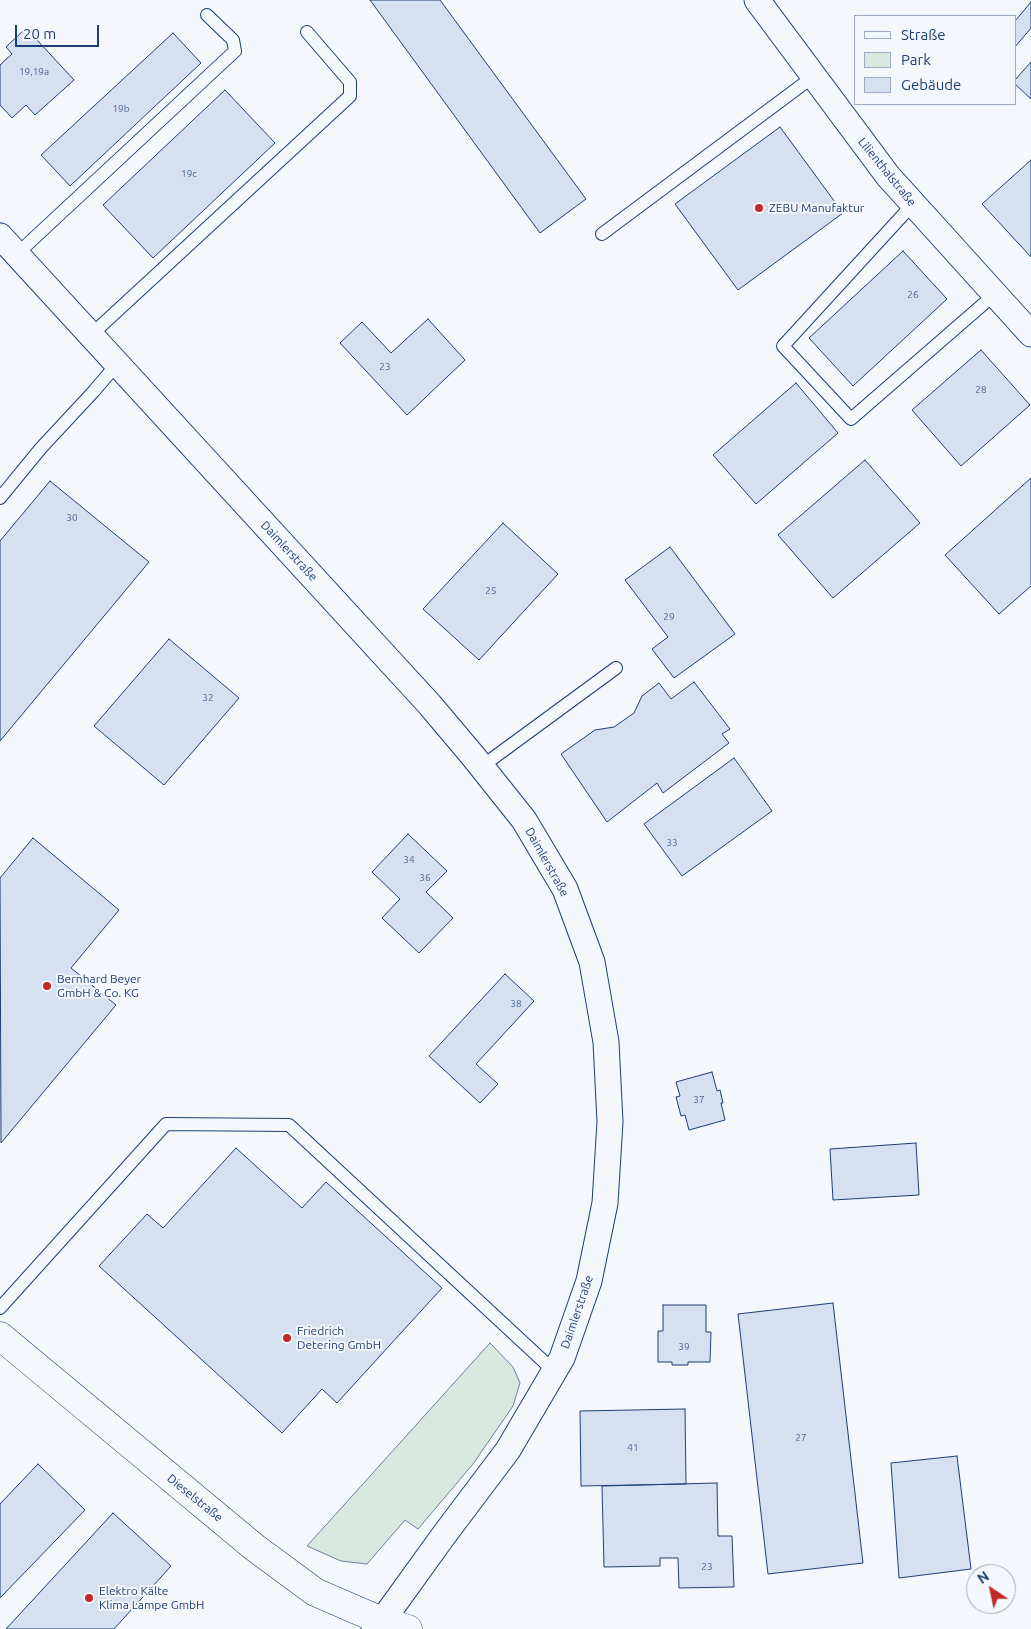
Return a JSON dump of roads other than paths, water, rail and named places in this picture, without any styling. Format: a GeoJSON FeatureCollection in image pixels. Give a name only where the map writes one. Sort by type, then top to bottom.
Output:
{"type":"FeatureCollection","features":[{"type":"Feature","properties":{"kind":"street","name":"Lilienthalstraße"},"geometry":{"type":"LineString","coordinates":[[757,0],[888,176],[1031,334]]}},
{"type":"Feature","properties":{"kind":"street","name":"Daimlerstraße"},"geometry":{"type":"LineString","coordinates":[[0,236],[430,705],[481,767],[524,820],[565,889],[592,962],[606,1042],[610,1122],[605,1203],[589,1281],[562,1358],[508,1450],[378,1625]]}},
{"type":"Feature","properties":{"kind":"street","name":"Dieselstraße"},"geometry":{"type":"LineString","coordinates":[[0,1336],[254,1547],[315,1592],[378,1625],[408,1629]]}},
{"type":"Feature","properties":{"kind":"lane"},"geometry":{"type":"LineString","coordinates":[[17,254],[235,51],[233,40],[207,15]]}},
{"type":"Feature","properties":{"kind":"lane"},"geometry":{"type":"LineString","coordinates":[[91,335],[350,96],[350,82],[307,32]]}},
{"type":"Feature","properties":{"kind":"lane"},"geometry":{"type":"LineString","coordinates":[[602,234],[814,76]]}},
{"type":"Feature","properties":{"kind":"lane"},"geometry":{"type":"LineString","coordinates":[[913,204],[784,346],[851,419],[995,294]]}},
{"type":"Feature","properties":{"kind":"lane"},"geometry":{"type":"LineString","coordinates":[[0,498],[41,448],[117,364]]}},
{"type":"Feature","properties":{"kind":"lane"},"geometry":{"type":"LineString","coordinates":[[481,767],[616,668]]}},
{"type":"Feature","properties":{"kind":"lane"},"geometry":{"type":"LineString","coordinates":[[0,1308],[166,1124],[289,1124],[554,1370]]}},
{"type":"Feature","properties":{"kind":"place","name":"ZEBU Manufaktur"},"geometry":{"type":"Point","coordinates":[759,208]}},
{"type":"Feature","properties":{"kind":"place","name":"Bernhard Beyer GmbH & Co. KG"},"geometry":{"type":"Point","coordinates":[47,986]}},
{"type":"Feature","properties":{"kind":"place","name":"Friedrich Detering GmbH"},"geometry":{"type":"Point","coordinates":[287,1338]}},
{"type":"Feature","properties":{"kind":"place","name":"Elektro Kälte Klima Lampe GmbH"},"geometry":{"type":"Point","coordinates":[89,1598]}}]}
